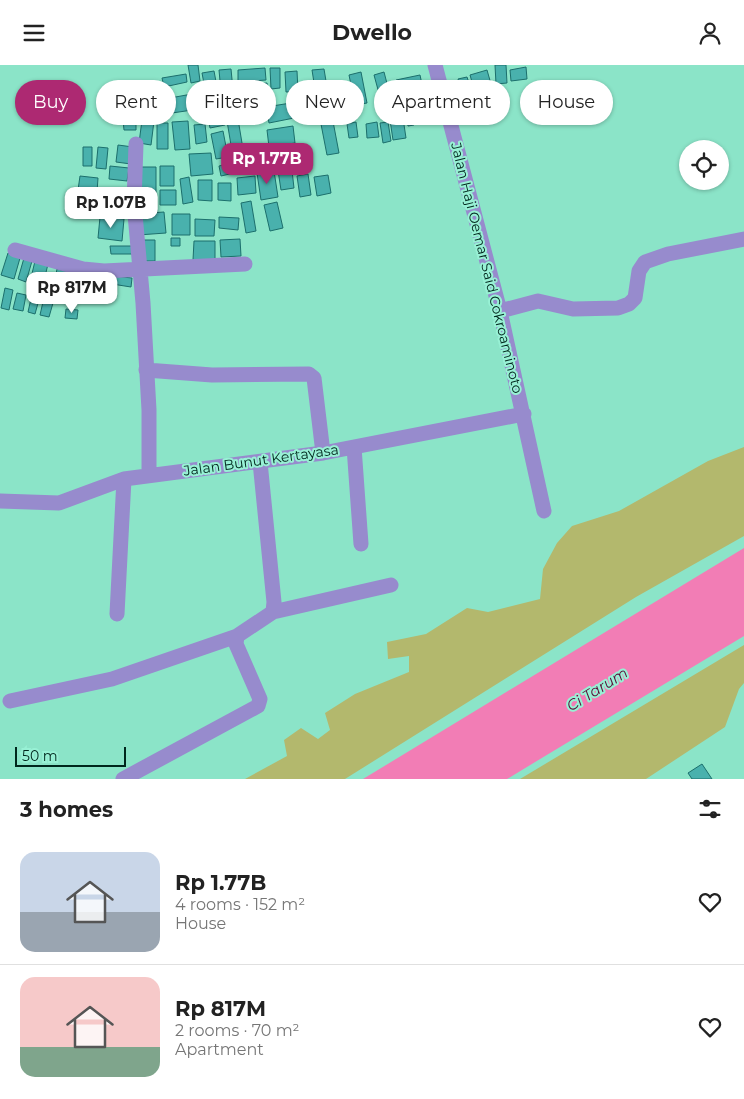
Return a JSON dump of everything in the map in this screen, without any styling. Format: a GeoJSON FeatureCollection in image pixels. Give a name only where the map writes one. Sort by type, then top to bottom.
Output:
{"type":"FeatureCollection","features":[{"type":"Feature","properties":{"kind":"street","name":"Jalan Haji Oemar Said Cokroaminoto"},"geometry":{"type":"LineString","coordinates":[[435,65],[500,311],[544,511]]}},
{"type":"Feature","properties":{"kind":"street"},"geometry":{"type":"LineString","coordinates":[[136,144],[134,203],[144,303],[149,475]]}},
{"type":"Feature","properties":{"kind":"street"},"geometry":{"type":"LineString","coordinates":[[500,311],[538,301],[573,309],[618,308],[630,304],[635,298],[639,271],[645,262],[668,254],[744,239]]}},
{"type":"Feature","properties":{"kind":"street"},"geometry":{"type":"LineString","coordinates":[[15,250],[84,269],[104,271],[245,264]]}},
{"type":"Feature","properties":{"kind":"street"},"geometry":{"type":"LineString","coordinates":[[146,370],[212,375],[309,374],[314,378],[323,453]]}},
{"type":"Feature","properties":{"kind":"street","name":"Jalan Bunut Kertayasa"},"geometry":{"type":"LineString","coordinates":[[0,501],[59,503],[72,500],[107,483],[124,479],[323,453],[524,414]]}},
{"type":"Feature","properties":{"kind":"street"},"geometry":{"type":"LineString","coordinates":[[354,447],[361,545]]}},
{"type":"Feature","properties":{"kind":"street"},"geometry":{"type":"LineString","coordinates":[[260,462],[274,602],[273,612]]}},
{"type":"Feature","properties":{"kind":"street"},"geometry":{"type":"LineString","coordinates":[[117,614],[124,479]]}},
{"type":"Feature","properties":{"kind":"street"},"geometry":{"type":"LineString","coordinates":[[10,701],[112,679],[237,636],[273,612],[391,585]]}},
{"type":"Feature","properties":{"kind":"street"},"geometry":{"type":"LineString","coordinates":[[123,779],[258,706],[260,699],[238,653],[237,636]]}},
{"type":"Feature","properties":{"kind":"green space"},"geometry":{"type":"Polygon","coordinates":[[[744,447],[744,536],[636,597],[345,779],[245,779],[287,756],[284,740],[301,728],[318,739],[330,730],[325,713],[355,694],[409,672],[409,656],[388,659],[387,642],[426,634],[467,608],[488,612],[540,599],[543,569],[557,543],[572,526],[619,511],[708,461],[744,447]]]}},
{"type":"Feature","properties":{"kind":"green space"},"geometry":{"type":"Polygon","coordinates":[[[744,645],[744,683],[739,689],[725,727],[646,779],[520,779],[744,645]]]}},
{"type":"Feature","properties":{"kind":"water","name":"Ci Tarum"},"geometry":{"type":"Polygon","coordinates":[[[744,548],[744,636],[507,779],[363,779],[744,548]]]}},
{"type":"Feature","properties":{"kind":"building"},"geometry":{"type":"Polygon","coordinates":[[[188,65],[198,65],[200,80],[190,80],[188,65]]]}},
{"type":"Feature","properties":{"kind":"building"},"geometry":{"type":"Polygon","coordinates":[[[495,65],[506,65],[507,80],[496,80],[495,65]]]}},
{"type":"Feature","properties":{"kind":"building"},"geometry":{"type":"Polygon","coordinates":[[[526,67],[527,79],[511,81],[510,70],[526,67]]]}},
{"type":"Feature","properties":{"kind":"building"},"geometry":{"type":"Polygon","coordinates":[[[265,68],[266,80],[238,80],[238,70],[265,68]]]}},
{"type":"Feature","properties":{"kind":"building"},"geometry":{"type":"Polygon","coordinates":[[[270,68],[280,68],[280,88],[276,88],[276,80],[271,80],[270,68]]]}},
{"type":"Feature","properties":{"kind":"building"},"geometry":{"type":"Polygon","coordinates":[[[231,69],[232,80],[220,80],[219,70],[231,69]]]}},
{"type":"Feature","properties":{"kind":"building"},"geometry":{"type":"Polygon","coordinates":[[[324,69],[326,80],[314,80],[312,70],[324,69]]]}},
{"type":"Feature","properties":{"kind":"building"},"geometry":{"type":"Polygon","coordinates":[[[487,70],[490,80],[471,80],[470,75],[487,70]]]}},
{"type":"Feature","properties":{"kind":"building"},"geometry":{"type":"Polygon","coordinates":[[[214,71],[216,80],[203,80],[202,73],[214,71]]]}},
{"type":"Feature","properties":{"kind":"building"},"geometry":{"type":"Polygon","coordinates":[[[297,71],[297,80],[286,80],[286,92],[285,72],[297,71]]]}},
{"type":"Feature","properties":{"kind":"building"},"geometry":{"type":"Polygon","coordinates":[[[361,72],[363,80],[350,80],[349,75],[361,72]]]}},
{"type":"Feature","properties":{"kind":"building"},"geometry":{"type":"Polygon","coordinates":[[[384,72],[386,80],[375,80],[374,75],[384,72]]]}},
{"type":"Feature","properties":{"kind":"building"},"geometry":{"type":"Polygon","coordinates":[[[186,74],[187,80],[186,82],[176,84],[176,80],[162,80],[162,78],[186,74]]]}},
{"type":"Feature","properties":{"kind":"building"},"geometry":{"type":"Polygon","coordinates":[[[420,75],[421,80],[396,80],[420,75]]]}},
{"type":"Feature","properties":{"kind":"building"},"geometry":{"type":"Polygon","coordinates":[[[467,77],[468,80],[458,80],[467,77]]]}},
{"type":"Feature","properties":{"kind":"building"},"geometry":{"type":"Polygon","coordinates":[[[364,88],[367,103],[364,104],[364,88]]]}},
{"type":"Feature","properties":{"kind":"building"},"geometry":{"type":"Polygon","coordinates":[[[186,95],[186,111],[176,112],[176,97],[186,95]]]}},
{"type":"Feature","properties":{"kind":"building"},"geometry":{"type":"Polygon","coordinates":[[[286,104],[286,120],[276,122],[276,105],[286,104]]]}},
{"type":"Feature","properties":{"kind":"building"},"geometry":{"type":"Polygon","coordinates":[[[186,121],[186,125],[188,125],[190,149],[175,150],[172,125],[176,125],[176,122],[186,121]]]}},
{"type":"Feature","properties":{"kind":"building"},"geometry":{"type":"Polygon","coordinates":[[[374,123],[374,125],[377,125],[379,137],[367,138],[366,124],[374,123]]]}},
{"type":"Feature","properties":{"kind":"building"},"geometry":{"type":"Polygon","coordinates":[[[124,125],[136,125],[136,130],[124,130],[124,125]]]}},
{"type":"Feature","properties":{"kind":"building"},"geometry":{"type":"Polygon","coordinates":[[[141,125],[154,125],[151,145],[139,143],[141,125]]]}},
{"type":"Feature","properties":{"kind":"building"},"geometry":{"type":"Polygon","coordinates":[[[157,125],[168,125],[168,149],[157,149],[157,125]]]}},
{"type":"Feature","properties":{"kind":"building"},"geometry":{"type":"Polygon","coordinates":[[[194,125],[205,125],[207,142],[196,144],[194,125]]]}},
{"type":"Feature","properties":{"kind":"building"},"geometry":{"type":"Polygon","coordinates":[[[209,125],[225,125],[210,128],[209,125]]]}},
{"type":"Feature","properties":{"kind":"building"},"geometry":{"type":"Polygon","coordinates":[[[228,125],[239,125],[244,155],[233,157],[228,125]]]}},
{"type":"Feature","properties":{"kind":"building"},"geometry":{"type":"Polygon","coordinates":[[[321,125],[334,125],[339,153],[327,155],[321,125]]]}},
{"type":"Feature","properties":{"kind":"building"},"geometry":{"type":"Polygon","coordinates":[[[347,125],[356,125],[358,137],[349,138],[347,125]]]}},
{"type":"Feature","properties":{"kind":"building"},"geometry":{"type":"Polygon","coordinates":[[[380,125],[388,125],[391,141],[383,143],[380,125]]]}},
{"type":"Feature","properties":{"kind":"building"},"geometry":{"type":"Polygon","coordinates":[[[391,125],[404,125],[406,138],[393,140],[391,125]]]}},
{"type":"Feature","properties":{"kind":"building"},"geometry":{"type":"Polygon","coordinates":[[[293,126],[295,143],[269,147],[267,130],[293,126]]]}},
{"type":"Feature","properties":{"kind":"building"},"geometry":{"type":"Polygon","coordinates":[[[223,131],[228,157],[216,159],[211,134],[223,131]]]}},
{"type":"Feature","properties":{"kind":"building"},"geometry":{"type":"Polygon","coordinates":[[[118,145],[133,147],[131,164],[116,162],[118,145]]]}},
{"type":"Feature","properties":{"kind":"building"},"geometry":{"type":"Polygon","coordinates":[[[83,147],[92,147],[92,166],[83,166],[83,147]]]}},
{"type":"Feature","properties":{"kind":"building"},"geometry":{"type":"Polygon","coordinates":[[[98,147],[108,148],[106,169],[96,168],[98,147]]]}},
{"type":"Feature","properties":{"kind":"building"},"geometry":{"type":"Polygon","coordinates":[[[211,153],[213,174],[191,176],[189,154],[211,153]]]}},
{"type":"Feature","properties":{"kind":"building"},"geometry":{"type":"Polygon","coordinates":[[[244,160],[247,170],[221,176],[219,166],[244,160]]]}},
{"type":"Feature","properties":{"kind":"building"},"geometry":{"type":"Polygon","coordinates":[[[291,162],[294,188],[281,190],[277,164],[291,162]]]}},
{"type":"Feature","properties":{"kind":"building"},"geometry":{"type":"Polygon","coordinates":[[[110,166],[129,168],[127,181],[109,179],[110,166]]]}},
{"type":"Feature","properties":{"kind":"building"},"geometry":{"type":"Polygon","coordinates":[[[160,166],[174,166],[174,186],[160,186],[160,166]]]}},
{"type":"Feature","properties":{"kind":"building"},"geometry":{"type":"Polygon","coordinates":[[[136,167],[156,167],[156,200],[136,201],[136,167]]]}},
{"type":"Feature","properties":{"kind":"building"},"geometry":{"type":"Polygon","coordinates":[[[274,171],[278,197],[261,200],[257,173],[274,171]]]}},
{"type":"Feature","properties":{"kind":"building"},"geometry":{"type":"Polygon","coordinates":[[[308,174],[311,195],[300,197],[297,176],[308,174]]]}},
{"type":"Feature","properties":{"kind":"building"},"geometry":{"type":"Polygon","coordinates":[[[328,175],[331,193],[317,196],[314,177],[328,175]]]}},
{"type":"Feature","properties":{"kind":"building"},"geometry":{"type":"Polygon","coordinates":[[[80,176],[98,178],[97,192],[78,190],[80,176]]]}},
{"type":"Feature","properties":{"kind":"building"},"geometry":{"type":"Polygon","coordinates":[[[255,176],[256,193],[238,195],[237,178],[255,176]]]}},
{"type":"Feature","properties":{"kind":"building"},"geometry":{"type":"Polygon","coordinates":[[[189,177],[193,202],[183,204],[180,179],[189,177]]]}},
{"type":"Feature","properties":{"kind":"building"},"geometry":{"type":"Polygon","coordinates":[[[198,180],[212,180],[212,201],[198,200],[198,180]]]}},
{"type":"Feature","properties":{"kind":"building"},"geometry":{"type":"Polygon","coordinates":[[[218,183],[231,183],[231,201],[218,200],[218,183]]]}},
{"type":"Feature","properties":{"kind":"building"},"geometry":{"type":"Polygon","coordinates":[[[160,190],[176,190],[176,205],[160,205],[160,190]]]}},
{"type":"Feature","properties":{"kind":"building"},"geometry":{"type":"Polygon","coordinates":[[[88,198],[98,199],[97,216],[87,215],[88,198]]]}},
{"type":"Feature","properties":{"kind":"building"},"geometry":{"type":"Polygon","coordinates":[[[251,201],[256,231],[246,233],[241,203],[251,201]]]}},
{"type":"Feature","properties":{"kind":"building"},"geometry":{"type":"Polygon","coordinates":[[[277,202],[283,228],[270,231],[264,205],[277,202]]]}},
{"type":"Feature","properties":{"kind":"building"},"geometry":{"type":"Polygon","coordinates":[[[164,212],[166,233],[138,235],[136,214],[164,212]]]}},
{"type":"Feature","properties":{"kind":"building"},"geometry":{"type":"Polygon","coordinates":[[[172,214],[190,214],[190,235],[172,235],[172,214]]]}},
{"type":"Feature","properties":{"kind":"building"},"geometry":{"type":"Polygon","coordinates":[[[100,217],[124,219],[122,241],[98,238],[100,217]]]}},
{"type":"Feature","properties":{"kind":"building"},"geometry":{"type":"Polygon","coordinates":[[[219,217],[239,218],[238,230],[219,228],[219,217]]]}},
{"type":"Feature","properties":{"kind":"building"},"geometry":{"type":"Polygon","coordinates":[[[195,219],[215,220],[214,236],[195,236],[195,219]]]}},
{"type":"Feature","properties":{"kind":"building"},"geometry":{"type":"Polygon","coordinates":[[[171,238],[180,238],[180,246],[171,246],[171,238]]]}},
{"type":"Feature","properties":{"kind":"building"},"geometry":{"type":"Polygon","coordinates":[[[240,239],[241,256],[221,257],[220,240],[240,239]]]}},
{"type":"Feature","properties":{"kind":"building"},"geometry":{"type":"Polygon","coordinates":[[[138,240],[155,240],[155,261],[138,261],[138,240]]]}},
{"type":"Feature","properties":{"kind":"building"},"geometry":{"type":"Polygon","coordinates":[[[194,241],[215,241],[215,260],[193,260],[194,241]]]}},
{"type":"Feature","properties":{"kind":"building"},"geometry":{"type":"Polygon","coordinates":[[[110,246],[132,246],[132,254],[111,254],[110,246]]]}},
{"type":"Feature","properties":{"kind":"building"},"geometry":{"type":"Polygon","coordinates":[[[8,253],[20,258],[14,279],[1,275],[8,253]]]}},
{"type":"Feature","properties":{"kind":"building"},"geometry":{"type":"Polygon","coordinates":[[[24,258],[32,261],[26,282],[18,279],[24,258]]]}},
{"type":"Feature","properties":{"kind":"building"},"geometry":{"type":"Polygon","coordinates":[[[35,261],[48,264],[43,285],[30,282],[35,261]]]}},
{"type":"Feature","properties":{"kind":"building"},"geometry":{"type":"Polygon","coordinates":[[[57,269],[83,274],[78,294],[53,289],[57,269]]]}},
{"type":"Feature","properties":{"kind":"building"},"geometry":{"type":"Polygon","coordinates":[[[89,275],[104,278],[100,299],[84,295],[89,275]]]}},
{"type":"Feature","properties":{"kind":"building"},"geometry":{"type":"Polygon","coordinates":[[[113,276],[132,278],[131,287],[112,284],[113,276]]]}},
{"type":"Feature","properties":{"kind":"building"},"geometry":{"type":"Polygon","coordinates":[[[5,288],[13,290],[9,310],[1,308],[5,288]]]}},
{"type":"Feature","properties":{"kind":"building"},"geometry":{"type":"Polygon","coordinates":[[[17,293],[26,295],[23,311],[13,309],[17,293]]]}},
{"type":"Feature","properties":{"kind":"building"},"geometry":{"type":"Polygon","coordinates":[[[45,293],[55,296],[49,317],[40,315],[45,293]]]}},
{"type":"Feature","properties":{"kind":"building"},"geometry":{"type":"Polygon","coordinates":[[[32,294],[40,296],[35,314],[28,312],[32,294]]]}},
{"type":"Feature","properties":{"kind":"building"},"geometry":{"type":"Polygon","coordinates":[[[66,309],[78,310],[77,319],[65,318],[66,309]]]}},
{"type":"Feature","properties":{"kind":"building"},"geometry":{"type":"Polygon","coordinates":[[[702,764],[712,779],[692,779],[688,773],[702,764]]]}}]}
